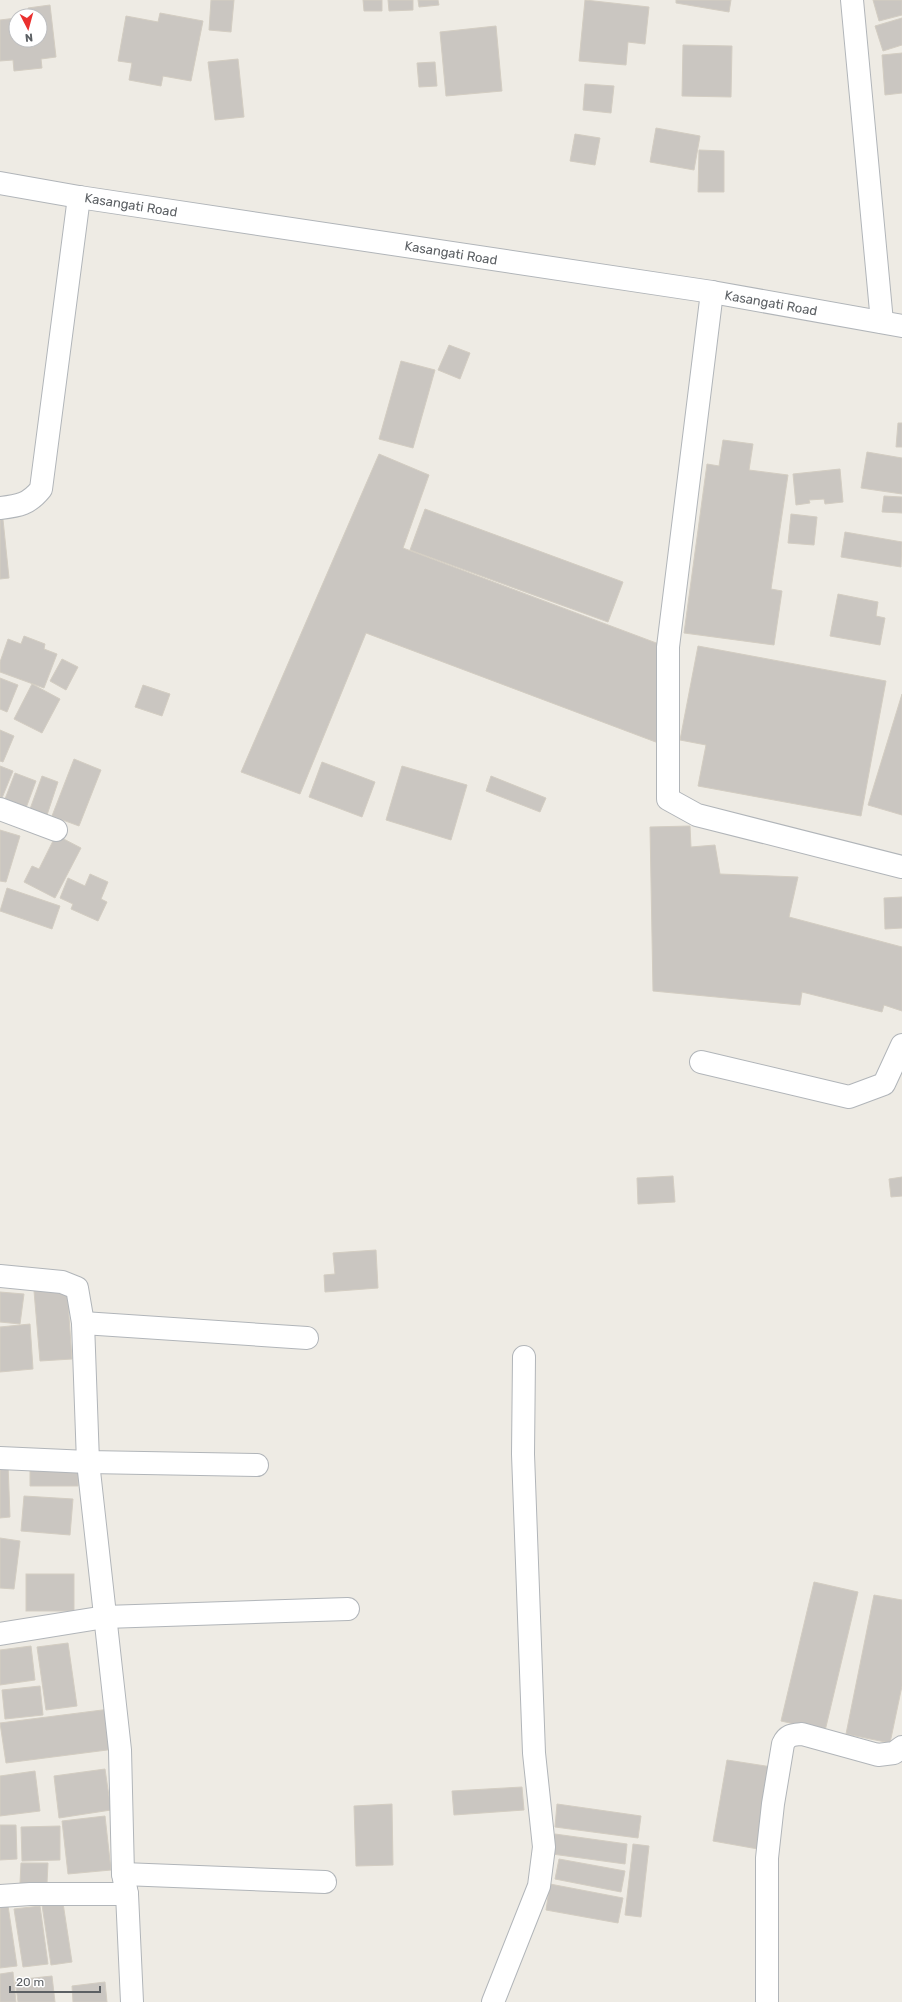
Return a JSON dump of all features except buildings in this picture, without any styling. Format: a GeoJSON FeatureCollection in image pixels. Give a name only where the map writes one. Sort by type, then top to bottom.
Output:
{"type":"FeatureCollection","features":[{"type":"Feature","properties":{"kind":"street"},"geometry":{"type":"LineString","coordinates":[[852,0],[892,324]]}},
{"type":"Feature","properties":{"kind":"street","name":"Kasangati Road"},"geometry":{"type":"LineString","coordinates":[[0,183],[79,197],[712,292],[892,324]]}},
{"type":"Feature","properties":{"kind":"street"},"geometry":{"type":"LineString","coordinates":[[0,508],[14,507],[31,501],[41,490],[79,197]]}},
{"type":"Feature","properties":{"kind":"street"},"geometry":{"type":"LineString","coordinates":[[712,292],[668,647],[668,799],[697,815],[902,867]]}},
{"type":"Feature","properties":{"kind":"street"},"geometry":{"type":"LineString","coordinates":[[0,808],[56,830]]}},
{"type":"Feature","properties":{"kind":"street"},"geometry":{"type":"LineString","coordinates":[[701,1062],[849,1097],[884,1084],[902,1046]]}},
{"type":"Feature","properties":{"kind":"street"},"geometry":{"type":"LineString","coordinates":[[0,1276],[62,1282],[77,1288],[83,1323],[88,1462],[120,1750],[125,1884],[132,2002]]}},
{"type":"Feature","properties":{"kind":"street"},"geometry":{"type":"LineString","coordinates":[[83,1323],[306,1338]]}},
{"type":"Feature","properties":{"kind":"street"},"geometry":{"type":"LineString","coordinates":[[493,2002],[539,1886],[544,1847],[534,1753],[523,1454],[524,1357]]}},
{"type":"Feature","properties":{"kind":"street"},"geometry":{"type":"LineString","coordinates":[[0,1458],[88,1462],[257,1465]]}},
{"type":"Feature","properties":{"kind":"street"},"geometry":{"type":"LineString","coordinates":[[0,1634],[105,1617],[348,1609]]}},
{"type":"Feature","properties":{"kind":"street"},"geometry":{"type":"LineString","coordinates":[[768,2002],[767,1858],[773,1804],[783,1744],[786,1738],[792,1735],[802,1734],[878,1755],[894,1753],[902,1746]]}},
{"type":"Feature","properties":{"kind":"street"},"geometry":{"type":"LineString","coordinates":[[0,1896],[125,1884],[326,1882]]}}]}
